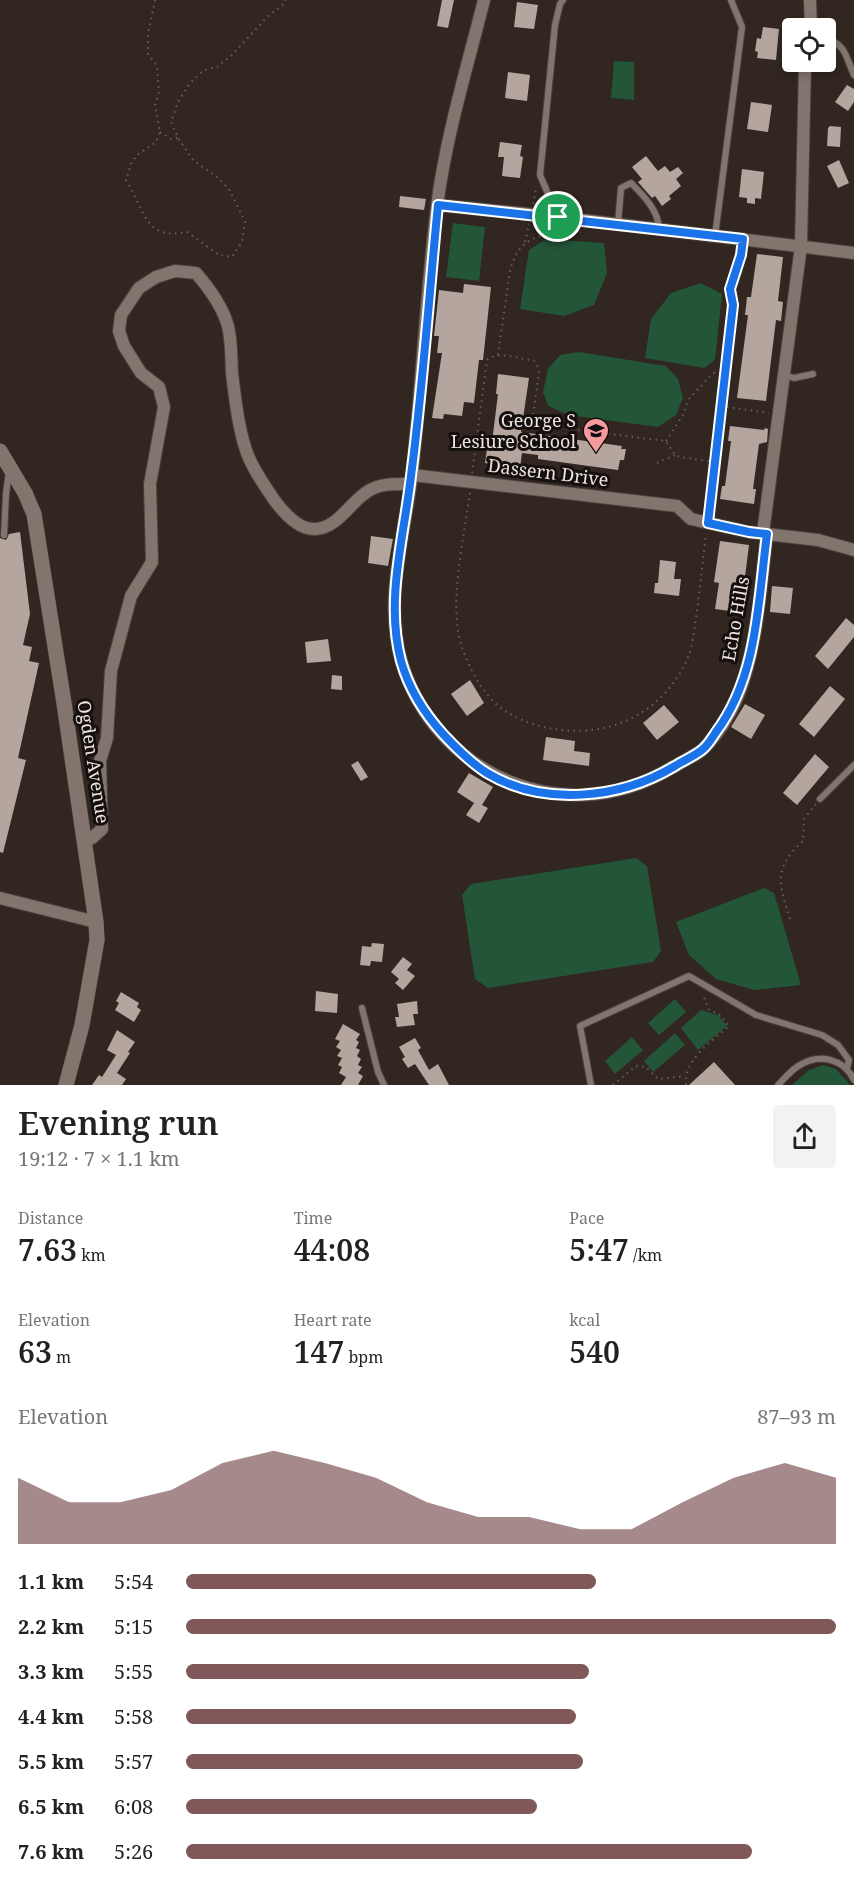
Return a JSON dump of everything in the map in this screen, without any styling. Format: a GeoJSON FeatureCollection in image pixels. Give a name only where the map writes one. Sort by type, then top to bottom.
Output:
{"type":"FeatureCollection","features":[{"type":"Feature","properties":{"kind":"street"},"geometry":{"type":"LineString","coordinates":[[411,479],[438,205],[445,160],[484,0]]}},
{"type":"Feature","properties":{"kind":"street"},"geometry":{"type":"LineString","coordinates":[[810,0],[811,18]]}},
{"type":"Feature","properties":{"kind":"street"},"geometry":{"type":"LineString","coordinates":[[765,533],[778,414],[801,246],[805,72]]}},
{"type":"Feature","properties":{"kind":"street"},"geometry":{"type":"LineString","coordinates":[[438,205],[594,221],[854,253]]}},
{"type":"Feature","properties":{"kind":"street","name":"Dassern Drive"},"geometry":{"type":"LineString","coordinates":[[85,841],[102,829],[100,761],[107,738],[111,671],[131,596],[152,562],[150,484],[164,407],[159,387],[141,373],[124,346],[119,331],[121,315],[140,288],[156,277],[175,271],[196,273],[213,294],[228,324],[236,402],[249,457],[281,509],[294,522],[314,530],[328,526],[371,489],[411,479],[471,481],[677,506],[691,519],[818,540],[854,550]]}},
{"type":"Feature","properties":{"kind":"street","name":"Ogden Avenue"},"geometry":{"type":"LineString","coordinates":[[0,451],[25,493],[34,514],[96,922],[97,940],[82,1025],[66,1085]]}},
{"type":"Feature","properties":{"kind":"street","name":"Echo Hills"},"geometry":{"type":"LineString","coordinates":[[411,479],[395,585],[395,623],[401,661],[411,688],[427,716],[464,755],[487,773],[548,794],[592,794],[628,788],[659,775],[703,749],[729,714],[742,683],[751,651],[765,533]]}},
{"type":"Feature","properties":{"kind":"street"},"geometry":{"type":"LineString","coordinates":[[0,898],[96,922]]}},
{"type":"Feature","properties":{"kind":"lane"},"geometry":{"type":"LineString","coordinates":[[558,217],[540,175],[555,25],[563,0]]}},
{"type":"Feature","properties":{"kind":"lane"},"geometry":{"type":"LineString","coordinates":[[715,236],[742,27],[731,0]]}},
{"type":"Feature","properties":{"kind":"lane"},"geometry":{"type":"LineString","coordinates":[[836,42],[843,47],[854,75]]}},
{"type":"Feature","properties":{"kind":"lane"},"geometry":{"type":"LineString","coordinates":[[618,224],[621,188],[631,183],[654,211],[659,221],[659,229]]}},
{"type":"Feature","properties":{"kind":"lane"},"geometry":{"type":"LineString","coordinates":[[783,375],[794,378],[813,374]]}},
{"type":"Feature","properties":{"kind":"lane"},"geometry":{"type":"LineString","coordinates":[[4,535],[10,467]]}},
{"type":"Feature","properties":{"kind":"lane"},"geometry":{"type":"LineString","coordinates":[[820,799],[854,765]]}},
{"type":"Feature","properties":{"kind":"lane"},"geometry":{"type":"LineString","coordinates":[[591,1085],[580,1026],[689,976],[756,1015],[822,1035],[838,1045],[849,1060],[847,1068]]}},
{"type":"Feature","properties":{"kind":"lane"},"geometry":{"type":"LineString","coordinates":[[362,1008],[378,1072],[384,1085]]}},
{"type":"Feature","properties":{"kind":"lane"},"geometry":{"type":"LineString","coordinates":[[778,1085],[799,1065],[816,1059],[839,1062],[847,1068],[854,1080]]}},
{"type":"Feature","properties":{"kind":"path"},"geometry":{"type":"LineString","coordinates":[[155,0],[148,35],[148,54],[157,66],[159,92],[155,105],[160,132],[156,142],[137,155],[131,164],[126,180],[151,227],[163,234],[187,232],[219,255],[232,257],[242,242],[245,222],[230,189],[193,160],[178,138],[171,122],[178,102],[190,83],[204,70],[217,67],[231,56],[267,17],[285,3],[285,0]]}},
{"type":"Feature","properties":{"kind":"path"},"geometry":{"type":"LineString","coordinates":[[160,132],[171,140],[178,138]]}},
{"type":"Feature","properties":{"kind":"path"},"geometry":{"type":"LineString","coordinates":[[498,355],[510,271],[519,249],[528,241],[547,234],[585,231],[593,226],[594,221]]}},
{"type":"Feature","properties":{"kind":"path"},"geometry":{"type":"LineString","coordinates":[[666,441],[538,425],[533,416],[539,372],[534,361],[498,355],[491,356],[487,360],[456,606],[457,631],[462,649],[485,692],[498,705],[531,724],[565,732],[594,731],[614,727],[633,718],[653,704],[678,676],[688,658],[708,523],[733,305],[730,289],[741,255],[743,239]]}},
{"type":"Feature","properties":{"kind":"path"},"geometry":{"type":"LineString","coordinates":[[666,441],[683,415],[688,400],[712,373],[725,372]]}},
{"type":"Feature","properties":{"kind":"path"},"geometry":{"type":"LineString","coordinates":[[721,406],[778,414]]}},
{"type":"Feature","properties":{"kind":"path"},"geometry":{"type":"LineString","coordinates":[[666,441],[675,455]]}},
{"type":"Feature","properties":{"kind":"path"},"geometry":{"type":"LineString","coordinates":[[657,463],[675,455],[722,463]]}},
{"type":"Feature","properties":{"kind":"path"},"geometry":{"type":"LineString","coordinates":[[790,919],[781,892],[780,878],[790,853],[802,840],[804,819],[820,799]]}},
{"type":"Feature","properties":{"kind":"path"},"geometry":{"type":"LineString","coordinates":[[686,1085],[685,1076],[698,1054],[729,1026],[719,1014],[708,1009],[699,982]]}},
{"type":"Feature","properties":{"kind":"path"},"geometry":{"type":"LineString","coordinates":[[613,1085],[636,1066],[646,1067],[658,1079],[685,1076]]}},
{"type":"Feature","properties":{"kind":"green space"},"geometry":{"type":"Polygon","coordinates":[[[614,61],[634,62],[634,100],[611,98],[614,61]]]}},
{"type":"Feature","properties":{"kind":"green space"},"geometry":{"type":"Polygon","coordinates":[[[453,223],[485,227],[479,281],[446,277],[453,223]]]}},
{"type":"Feature","properties":{"kind":"green space"},"geometry":{"type":"Polygon","coordinates":[[[546,239],[604,243],[607,273],[594,305],[564,316],[520,309],[529,250],[546,239]]]}},
{"type":"Feature","properties":{"kind":"green space"},"geometry":{"type":"Polygon","coordinates":[[[701,283],[722,294],[715,360],[704,368],[645,358],[651,319],[671,293],[701,283]]]}},
{"type":"Feature","properties":{"kind":"green space"},"geometry":{"type":"Polygon","coordinates":[[[579,352],[666,366],[678,379],[683,398],[676,415],[658,427],[568,415],[548,406],[543,392],[548,369],[560,355],[579,352]]]}},
{"type":"Feature","properties":{"kind":"green space"},"geometry":{"type":"Polygon","coordinates":[[[636,858],[647,866],[661,951],[653,962],[488,988],[475,979],[462,895],[471,884],[636,858]]]}},
{"type":"Feature","properties":{"kind":"green space"},"geometry":{"type":"Polygon","coordinates":[[[764,888],[774,893],[801,985],[754,990],[716,979],[689,955],[676,922],[764,888]]]}},
{"type":"Feature","properties":{"kind":"green space"},"geometry":{"type":"Polygon","coordinates":[[[675,999],[686,1012],[659,1035],[648,1023],[675,999]]]}},
{"type":"Feature","properties":{"kind":"green space"},"geometry":{"type":"Polygon","coordinates":[[[701,1010],[718,1015],[727,1026],[698,1050],[681,1028],[701,1010]]]}},
{"type":"Feature","properties":{"kind":"green space"},"geometry":{"type":"Polygon","coordinates":[[[675,1033],[685,1045],[653,1072],[644,1061],[675,1033]]]}},
{"type":"Feature","properties":{"kind":"green space"},"geometry":{"type":"Polygon","coordinates":[[[632,1037],[643,1050],[615,1074],[605,1061],[632,1037]]]}},
{"type":"Feature","properties":{"kind":"green space"},"geometry":{"type":"Polygon","coordinates":[[[823,1065],[836,1069],[850,1085],[792,1085],[809,1070],[823,1065]]]}},
{"type":"Feature","properties":{"kind":"building"},"geometry":{"type":"Polygon","coordinates":[[[442,0],[454,0],[448,28],[437,26],[442,0]]]}},
{"type":"Feature","properties":{"kind":"building"},"geometry":{"type":"Polygon","coordinates":[[[517,2],[538,5],[534,29],[514,27],[517,2]]]}},
{"type":"Feature","properties":{"kind":"building"},"geometry":{"type":"Polygon","coordinates":[[[763,27],[779,29],[776,60],[757,58],[758,52],[755,51],[757,38],[761,39],[763,27]]]}},
{"type":"Feature","properties":{"kind":"building"},"geometry":{"type":"Polygon","coordinates":[[[508,72],[530,75],[527,101],[505,98],[508,72]]]}},
{"type":"Feature","properties":{"kind":"building"},"geometry":{"type":"Polygon","coordinates":[[[847,85],[854,89],[854,102],[848,111],[835,102],[847,85]]]}},
{"type":"Feature","properties":{"kind":"building"},"geometry":{"type":"Polygon","coordinates":[[[751,102],[772,105],[768,132],[747,129],[751,102]]]}},
{"type":"Feature","properties":{"kind":"building"},"geometry":{"type":"Polygon","coordinates":[[[830,126],[841,127],[840,147],[827,146],[830,126]]]}},
{"type":"Feature","properties":{"kind":"building"},"geometry":{"type":"Polygon","coordinates":[[[500,142],[522,145],[520,178],[502,176],[504,157],[498,157],[500,142]]]}},
{"type":"Feature","properties":{"kind":"building"},"geometry":{"type":"Polygon","coordinates":[[[646,156],[658,171],[665,166],[670,172],[678,167],[683,173],[676,179],[681,186],[669,196],[671,199],[662,206],[655,196],[652,198],[638,182],[642,179],[632,167],[646,156]]]}},
{"type":"Feature","properties":{"kind":"building"},"geometry":{"type":"Polygon","coordinates":[[[839,160],[849,183],[838,188],[827,166],[839,160]]]}},
{"type":"Feature","properties":{"kind":"building"},"geometry":{"type":"Polygon","coordinates":[[[742,169],[764,172],[761,199],[755,198],[755,204],[747,203],[747,198],[739,197],[742,169]]]}},
{"type":"Feature","properties":{"kind":"building"},"geometry":{"type":"Polygon","coordinates":[[[400,196],[426,199],[424,210],[399,207],[400,196]]]}},
{"type":"Feature","properties":{"kind":"building"},"geometry":{"type":"Polygon","coordinates":[[[757,254],[783,257],[778,301],[783,302],[781,321],[776,320],[766,401],[737,398],[748,315],[745,315],[747,297],[751,297],[757,254]]]}},
{"type":"Feature","properties":{"kind":"building"},"geometry":{"type":"Polygon","coordinates":[[[464,284],[491,287],[483,360],[479,360],[474,403],[464,402],[462,416],[444,414],[443,419],[432,418],[442,353],[437,353],[439,336],[434,336],[439,290],[463,293],[464,284]]]}},
{"type":"Feature","properties":{"kind":"building"},"geometry":{"type":"Polygon","coordinates":[[[498,374],[529,378],[521,432],[622,446],[621,449],[626,449],[624,460],[620,460],[618,470],[538,459],[538,455],[522,453],[520,468],[485,463],[487,449],[491,450],[498,394],[496,394],[498,374]]]}},
{"type":"Feature","properties":{"kind":"building"},"geometry":{"type":"Polygon","coordinates":[[[730,426],[768,429],[767,442],[759,444],[753,489],[756,489],[754,504],[720,499],[722,486],[725,486],[731,441],[728,441],[730,426]]]}},
{"type":"Feature","properties":{"kind":"building"},"geometry":{"type":"Polygon","coordinates":[[[20,532],[30,614],[23,645],[32,647],[29,661],[39,663],[18,758],[26,760],[3,853],[0,852],[0,538],[6,540],[9,534],[20,532]]]}},
{"type":"Feature","properties":{"kind":"building"},"geometry":{"type":"Polygon","coordinates":[[[371,536],[393,539],[388,566],[368,563],[371,536]]]}},
{"type":"Feature","properties":{"kind":"building"},"geometry":{"type":"Polygon","coordinates":[[[720,541],[749,545],[744,585],[741,585],[737,612],[715,609],[719,583],[714,582],[720,541]]]}},
{"type":"Feature","properties":{"kind":"building"},"geometry":{"type":"Polygon","coordinates":[[[660,560],[676,562],[674,579],[681,579],[679,596],[654,593],[655,583],[658,583],[660,560]]]}},
{"type":"Feature","properties":{"kind":"building"},"geometry":{"type":"Polygon","coordinates":[[[772,586],[793,588],[790,614],[770,612],[772,586]]]}},
{"type":"Feature","properties":{"kind":"building"},"geometry":{"type":"Polygon","coordinates":[[[846,618],[854,625],[854,637],[828,669],[815,656],[846,618]]]}},
{"type":"Feature","properties":{"kind":"building"},"geometry":{"type":"Polygon","coordinates":[[[328,639],[331,661],[307,663],[305,642],[328,639]]]}},
{"type":"Feature","properties":{"kind":"building"},"geometry":{"type":"Polygon","coordinates":[[[332,675],[342,676],[342,690],[331,689],[332,675]]]}},
{"type":"Feature","properties":{"kind":"building"},"geometry":{"type":"Polygon","coordinates":[[[470,680],[484,703],[467,716],[451,694],[470,680]]]}},
{"type":"Feature","properties":{"kind":"building"},"geometry":{"type":"Polygon","coordinates":[[[830,686],[845,699],[814,737],[799,724],[830,686]]]}},
{"type":"Feature","properties":{"kind":"building"},"geometry":{"type":"Polygon","coordinates":[[[745,704],[765,715],[751,739],[731,727],[745,704]]]}},
{"type":"Feature","properties":{"kind":"building"},"geometry":{"type":"Polygon","coordinates":[[[664,705],[679,722],[657,740],[643,723],[664,705]]]}},
{"type":"Feature","properties":{"kind":"building"},"geometry":{"type":"Polygon","coordinates":[[[546,737],[575,741],[574,751],[590,753],[589,766],[543,760],[546,737]]]}},
{"type":"Feature","properties":{"kind":"building"},"geometry":{"type":"Polygon","coordinates":[[[815,754],[829,767],[797,805],[783,793],[815,754]]]}},
{"type":"Feature","properties":{"kind":"building"},"geometry":{"type":"Polygon","coordinates":[[[358,761],[368,777],[361,781],[351,765],[358,761]]]}},
{"type":"Feature","properties":{"kind":"building"},"geometry":{"type":"Polygon","coordinates":[[[469,773],[493,787],[482,805],[488,808],[479,823],[466,815],[474,803],[457,792],[469,773]]]}},
{"type":"Feature","properties":{"kind":"building"},"geometry":{"type":"Polygon","coordinates":[[[372,943],[384,944],[382,962],[371,961],[370,966],[360,965],[362,946],[371,947],[372,943]]]}},
{"type":"Feature","properties":{"kind":"building"},"geometry":{"type":"Polygon","coordinates":[[[403,957],[412,964],[407,970],[415,976],[403,990],[395,983],[399,979],[391,972],[403,957]]]}},
{"type":"Feature","properties":{"kind":"building"},"geometry":{"type":"Polygon","coordinates":[[[316,991],[338,994],[337,1013],[315,1011],[316,991]]]}},
{"type":"Feature","properties":{"kind":"building"},"geometry":{"type":"Polygon","coordinates":[[[121,992],[139,1003],[137,1007],[141,1010],[134,1022],[115,1010],[119,1003],[116,1001],[121,992]]]}},
{"type":"Feature","properties":{"kind":"building"},"geometry":{"type":"Polygon","coordinates":[[[417,1001],[418,1014],[413,1014],[415,1025],[397,1027],[395,1017],[399,1017],[397,1004],[417,1001]]]}},
{"type":"Feature","properties":{"kind":"building"},"geometry":{"type":"Polygon","coordinates":[[[343,1024],[360,1034],[356,1040],[359,1042],[356,1048],[360,1050],[357,1056],[361,1059],[358,1065],[362,1067],[358,1073],[363,1076],[358,1085],[341,1085],[346,1077],[339,1073],[342,1067],[338,1065],[342,1058],[337,1056],[341,1050],[336,1047],[340,1041],[335,1039],[343,1024]]]}},
{"type":"Feature","properties":{"kind":"building"},"geometry":{"type":"Polygon","coordinates":[[[117,1030],[135,1042],[117,1073],[126,1079],[122,1085],[92,1085],[99,1075],[102,1077],[116,1055],[107,1050],[117,1030]]]}},
{"type":"Feature","properties":{"kind":"building"},"geometry":{"type":"Polygon","coordinates":[[[415,1038],[421,1048],[418,1050],[429,1070],[438,1064],[449,1085],[429,1085],[415,1064],[408,1068],[402,1059],[405,1057],[399,1047],[415,1038]]]}},
{"type":"Feature","properties":{"kind":"building"},"geometry":{"type":"Polygon","coordinates":[[[714,1062],[735,1085],[689,1085],[714,1062]]]}},
{"type":"Feature","properties":{"kind":"place","name":"George S Lesiure School"},"geometry":{"type":"Point","coordinates":[596,454]}},
{"type":"Feature","properties":{"kind":"route"},"geometry":{"type":"LineString","coordinates":[[438,205],[558,217],[743,239],[741,255],[730,289],[733,305],[708,523],[767,534],[751,651],[742,683],[729,714],[703,749],[659,775],[628,788],[592,794],[548,794],[510,783],[487,773],[457,749],[427,716],[411,688],[401,661],[395,623],[395,585],[412,475],[438,205]]}}]}
